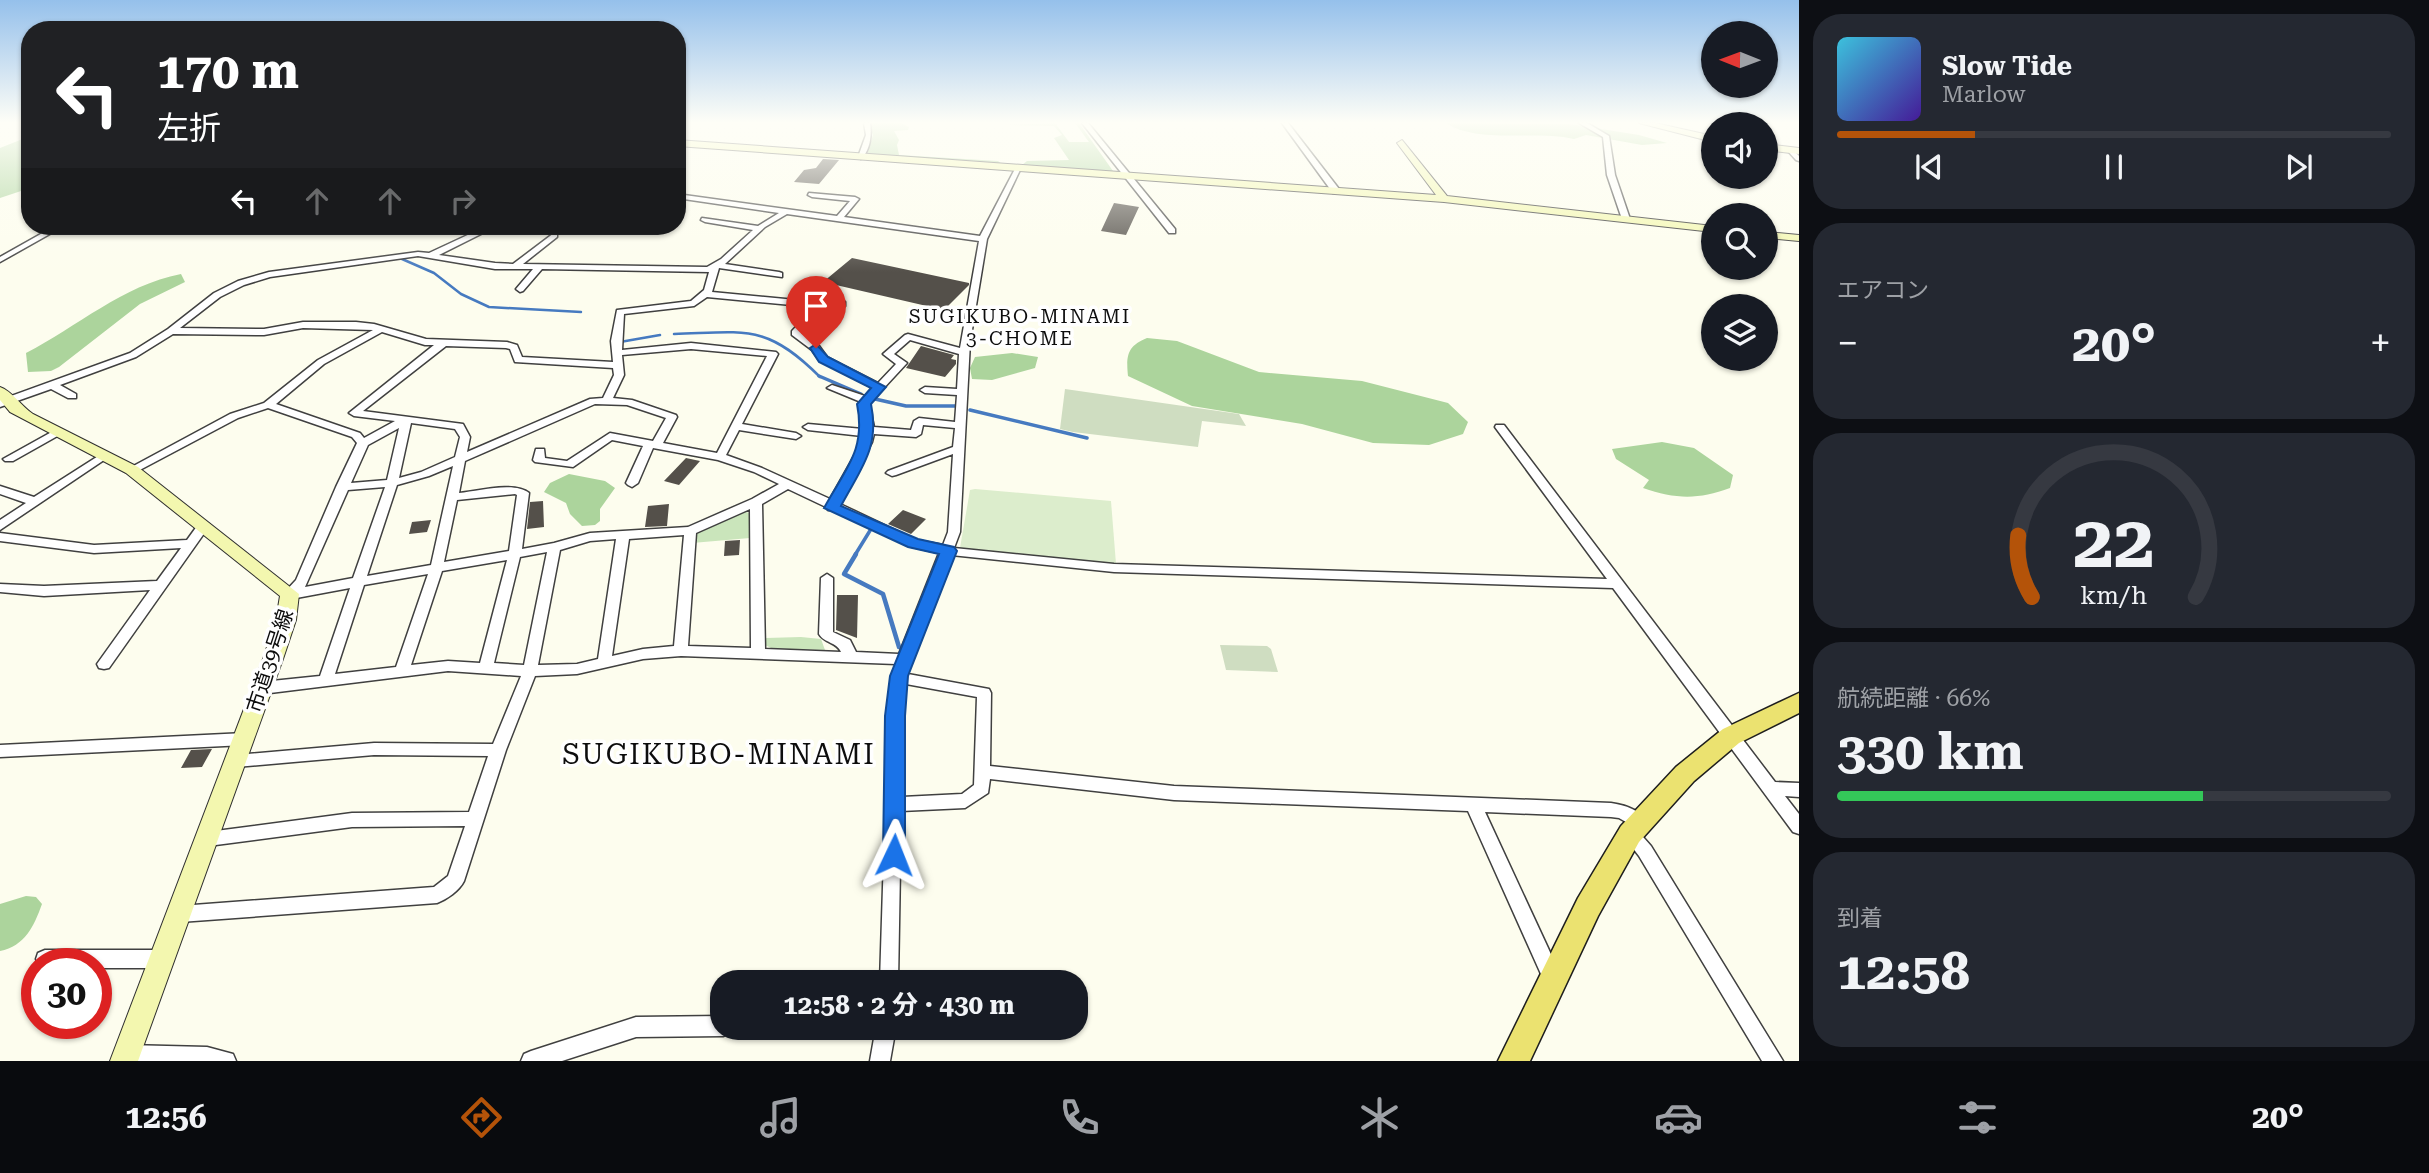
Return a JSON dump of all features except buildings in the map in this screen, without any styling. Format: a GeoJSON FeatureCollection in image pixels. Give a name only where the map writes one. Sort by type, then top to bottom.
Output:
{"type":"FeatureCollection","features":[{"type":"Feature","properties":{"kind":"main road"},"geometry":{"type":"LineString","coordinates":[[1052,173],[1444,199],[1701,228]]}},
{"type":"Feature","properties":{"kind":"main road"},"geometry":{"type":"LineString","coordinates":[[1424,173],[1444,199]]}},
{"type":"Feature","properties":{"kind":"main road"},"geometry":{"type":"LineString","coordinates":[[1778,236],[1799,238]]}},
{"type":"Feature","properties":{"kind":"main road","name":"市道39号線"},"geometry":{"type":"LineString","coordinates":[[2,399],[28,417],[132,470],[290,594],[286,620],[240,750],[125,1058]]}},
{"type":"Feature","properties":{"kind":"main road"},"geometry":{"type":"LineString","coordinates":[[1514,1061],[1631,823],[1731,736],[1799,702]]}},
{"type":"Feature","properties":{"kind":"street"},"geometry":{"type":"LineString","coordinates":[[889,970],[895,716],[899,676],[949,551],[958,506],[964,352],[983,239],[1016,173]]}},
{"type":"Feature","properties":{"kind":"street"},"geometry":{"type":"LineString","coordinates":[[1123,173],[1172,231]]}},
{"type":"Feature","properties":{"kind":"street"},"geometry":{"type":"LineString","coordinates":[[1322,173],[1336,191]]}},
{"type":"Feature","properties":{"kind":"street"},"geometry":{"type":"LineString","coordinates":[[1611,173],[1626,219]]}},
{"type":"Feature","properties":{"kind":"street"},"geometry":{"type":"LineString","coordinates":[[812,195],[855,199],[839,219]]}},
{"type":"Feature","properties":{"kind":"street"},"geometry":{"type":"LineString","coordinates":[[686,197],[722,203]]}},
{"type":"Feature","properties":{"kind":"street"},"geometry":{"type":"LineString","coordinates":[[722,203],[714,210],[742,214],[750,207],[983,239]]}},
{"type":"Feature","properties":{"kind":"street"},"geometry":{"type":"LineString","coordinates":[[608,399],[619,374],[617,353],[620,312],[694,303],[705,294],[718,267],[758,228],[784,213]]}},
{"type":"Feature","properties":{"kind":"street"},"geometry":{"type":"LineString","coordinates":[[705,220],[758,228]]}},
{"type":"Feature","properties":{"kind":"street"},"geometry":{"type":"LineString","coordinates":[[0,260],[44,235]]}},
{"type":"Feature","properties":{"kind":"street"},"geometry":{"type":"LineString","coordinates":[[432,255],[475,235]]}},
{"type":"Feature","properties":{"kind":"street"},"geometry":{"type":"LineString","coordinates":[[515,266],[554,235]]}},
{"type":"Feature","properties":{"kind":"street"},"geometry":{"type":"LineString","coordinates":[[2,399],[53,386],[133,355],[171,331],[217,295],[241,283],[269,275],[402,256],[432,255],[484,265],[718,267],[779,275]]}},
{"type":"Feature","properties":{"kind":"street"},"geometry":{"type":"LineString","coordinates":[[520,289],[540,267]]}},
{"type":"Feature","properties":{"kind":"street"},"geometry":{"type":"LineString","coordinates":[[705,294],[799,302],[817,312],[795,333],[816,348],[823,359],[879,387]]}},
{"type":"Feature","properties":{"kind":"street"},"geometry":{"type":"LineString","coordinates":[[799,302],[817,295],[842,303]]}},
{"type":"Feature","properties":{"kind":"street"},"geometry":{"type":"LineString","coordinates":[[171,331],[264,332],[303,326],[346,325],[442,344],[507,345],[514,348],[517,360],[617,365]]}},
{"type":"Feature","properties":{"kind":"street"},"geometry":{"type":"LineString","coordinates":[[132,470],[234,416],[268,405],[321,362],[381,330]]}},
{"type":"Feature","properties":{"kind":"street"},"geometry":{"type":"LineString","coordinates":[[832,508],[867,442],[868,432],[863,408],[866,400],[902,363],[888,354],[908,337],[964,352]]}},
{"type":"Feature","properties":{"kind":"street"},"geometry":{"type":"LineString","coordinates":[[401,673],[437,566],[465,437],[459,426],[354,413],[442,344]]}},
{"type":"Feature","properties":{"kind":"street"},"geometry":{"type":"LineString","coordinates":[[617,353],[669,346],[716,347],[718,351],[773,355],[738,427],[720,457]]}},
{"type":"Feature","properties":{"kind":"street"},"geometry":{"type":"LineString","coordinates":[[53,386],[72,396]]}},
{"type":"Feature","properties":{"kind":"street"},"geometry":{"type":"LineString","coordinates":[[832,388],[866,400]]}},
{"type":"Feature","properties":{"kind":"street"},"geometry":{"type":"LineString","coordinates":[[925,390],[963,392]]}},
{"type":"Feature","properties":{"kind":"street"},"geometry":{"type":"LineString","coordinates":[[342,487],[392,483],[425,474],[551,421],[584,404],[608,399],[628,402],[672,417],[653,444],[632,483]]}},
{"type":"Feature","properties":{"kind":"street"},"geometry":{"type":"LineString","coordinates":[[268,405],[356,435],[363,443]]}},
{"type":"Feature","properties":{"kind":"street"},"geometry":{"type":"LineString","coordinates":[[290,594],[302,582],[363,443],[406,420]]}},
{"type":"Feature","properties":{"kind":"street"},"geometry":{"type":"LineString","coordinates":[[325,681],[392,483],[406,420]]}},
{"type":"Feature","properties":{"kind":"street"},"geometry":{"type":"LineString","coordinates":[[808,427],[916,434],[919,421],[961,426]]}},
{"type":"Feature","properties":{"kind":"street"},"geometry":{"type":"LineString","coordinates":[[738,427],[796,436]]}},
{"type":"Feature","properties":{"kind":"street"},"geometry":{"type":"LineString","coordinates":[[1500,427],[1799,827]]}},
{"type":"Feature","properties":{"kind":"street"},"geometry":{"type":"LineString","coordinates":[[9,459],[57,432]]}},
{"type":"Feature","properties":{"kind":"street"},"geometry":{"type":"LineString","coordinates":[[540,451],[539,460],[569,465],[611,436],[720,457],[758,470],[832,508],[913,543],[949,551],[1114,568],[1618,584]]}},
{"type":"Feature","properties":{"kind":"street"},"geometry":{"type":"LineString","coordinates":[[892,473],[960,448]]}},
{"type":"Feature","properties":{"kind":"street"},"geometry":{"type":"LineString","coordinates":[[0,526],[34,500],[103,456]]}},
{"type":"Feature","properties":{"kind":"street"},"geometry":{"type":"LineString","coordinates":[[290,594],[554,547],[590,537],[690,531],[756,502],[786,485]]}},
{"type":"Feature","properties":{"kind":"street"},"geometry":{"type":"LineString","coordinates":[[0,490],[34,500]]}},
{"type":"Feature","properties":{"kind":"street"},"geometry":{"type":"LineString","coordinates":[[452,497],[516,490],[523,493],[513,554],[486,668]]}},
{"type":"Feature","properties":{"kind":"street"},"geometry":{"type":"LineString","coordinates":[[756,502],[758,653]]}},
{"type":"Feature","properties":{"kind":"street"},"geometry":{"type":"LineString","coordinates":[[104,664],[204,525]]}},
{"type":"Feature","properties":{"kind":"street"},"geometry":{"type":"LineString","coordinates":[[681,652],[690,531]]}},
{"type":"Feature","properties":{"kind":"street"},"geometry":{"type":"LineString","coordinates":[[604,663],[623,536]]}},
{"type":"Feature","properties":{"kind":"street"},"geometry":{"type":"LineString","coordinates":[[0,537],[94,549],[188,544]]}},
{"type":"Feature","properties":{"kind":"street"},"geometry":{"type":"LineString","coordinates":[[180,914],[437,895],[455,881],[498,750],[530,671],[554,547]]}},
{"type":"Feature","properties":{"kind":"street"},"geometry":{"type":"LineString","coordinates":[[827,578],[826,634],[845,644],[850,655]]}},
{"type":"Feature","properties":{"kind":"street"},"geometry":{"type":"LineString","coordinates":[[0,588],[44,591],[160,584]]}},
{"type":"Feature","properties":{"kind":"street"},"geometry":{"type":"LineString","coordinates":[[262,688],[448,666],[530,671],[577,669],[643,654],[681,652],[850,655],[904,659]]}},
{"type":"Feature","properties":{"kind":"street"},"geometry":{"type":"LineString","coordinates":[[895,804],[965,801],[982,788],[983,772],[985,692],[913,681],[899,676]]}},
{"type":"Feature","properties":{"kind":"street"},"geometry":{"type":"LineString","coordinates":[[0,751],[498,750]]}},
{"type":"Feature","properties":{"kind":"street"},"geometry":{"type":"LineString","coordinates":[[983,772],[1174,793],[1474,807],[1631,823],[1645,851],[1773,1061]]}},
{"type":"Feature","properties":{"kind":"street"},"geometry":{"type":"LineString","coordinates":[[1771,789],[1799,790]]}},
{"type":"Feature","properties":{"kind":"street"},"geometry":{"type":"LineString","coordinates":[[1474,807],[1553,980]]}},
{"type":"Feature","properties":{"kind":"street"},"geometry":{"type":"LineString","coordinates":[[208,839],[352,820],[474,819]]}},
{"type":"Feature","properties":{"kind":"street"},"geometry":{"type":"LineString","coordinates":[[112,958],[163,958]]}},
{"type":"Feature","properties":{"kind":"street"},"geometry":{"type":"LineString","coordinates":[[531,1061],[636,1027],[710,1026]]}},
{"type":"Feature","properties":{"kind":"street"},"geometry":{"type":"LineString","coordinates":[[880,1061],[884,1040]]}},
{"type":"Feature","properties":{"kind":"street"},"geometry":{"type":"LineString","coordinates":[[125,1058],[206,1057],[226,1061]]}},
{"type":"Feature","properties":{"kind":"green space"},"geometry":{"type":"Polygon","coordinates":[[[0,173],[21,173],[21,191],[0,198],[0,173]]]}},
{"type":"Feature","properties":{"kind":"green space"},"geometry":{"type":"Polygon","coordinates":[[[181,274],[185,282],[140,304],[59,367],[51,371],[28,372],[26,353],[139,287],[181,274]]]}},
{"type":"Feature","properties":{"kind":"green space"},"geometry":{"type":"Polygon","coordinates":[[[1147,338],[1177,341],[1259,372],[1362,381],[1448,403],[1468,422],[1463,434],[1429,445],[1373,443],[1302,424],[1192,406],[1128,376],[1129,352],[1135,344],[1147,338]]]}},
{"type":"Feature","properties":{"kind":"green space"},"geometry":{"type":"Polygon","coordinates":[[[1012,353],[1038,357],[1035,368],[992,380],[972,379],[970,368],[975,357],[1012,353]]]}},
{"type":"Feature","properties":{"kind":"green space"},"geometry":{"type":"Polygon","coordinates":[[[1065,389],[1239,414],[1246,426],[1202,421],[1198,447],[1073,432],[1060,429],[1065,389]]]}},
{"type":"Feature","properties":{"kind":"green space"},"geometry":{"type":"Polygon","coordinates":[[[1662,442],[1694,448],[1733,475],[1730,488],[1707,495],[1686,497],[1643,488],[1649,480],[1616,459],[1612,449],[1662,442]]]}},
{"type":"Feature","properties":{"kind":"green space"},"geometry":{"type":"Polygon","coordinates":[[[569,474],[605,481],[615,488],[600,509],[600,521],[595,525],[582,526],[570,514],[566,503],[544,492],[550,483],[569,474]]]}},
{"type":"Feature","properties":{"kind":"green space"},"geometry":{"type":"Polygon","coordinates":[[[970,490],[1111,501],[1116,564],[960,548],[970,490]]]}},
{"type":"Feature","properties":{"kind":"green space"},"geometry":{"type":"Polygon","coordinates":[[[744,511],[751,514],[750,538],[692,543],[694,534],[744,511]]]}},
{"type":"Feature","properties":{"kind":"green space"},"geometry":{"type":"Polygon","coordinates":[[[766,638],[821,639],[825,650],[773,649],[765,645],[766,638]]]}},
{"type":"Feature","properties":{"kind":"green space"},"geometry":{"type":"Polygon","coordinates":[[[1220,645],[1267,646],[1271,649],[1278,672],[1226,670],[1220,645]]]}},
{"type":"Feature","properties":{"kind":"green space"},"geometry":{"type":"Polygon","coordinates":[[[26,896],[36,897],[42,904],[36,920],[22,940],[0,951],[0,904],[26,896]]]}},
{"type":"Feature","properties":{"kind":"waterway"},"geometry":{"type":"LineString","coordinates":[[402,259],[434,273],[461,294],[489,307],[581,312]]}},
{"type":"Feature","properties":{"kind":"waterway"},"geometry":{"type":"LineString","coordinates":[[674,334],[754,334],[785,347],[820,377]]}},
{"type":"Feature","properties":{"kind":"waterway"},"geometry":{"type":"LineString","coordinates":[[620,342],[660,335]]}},
{"type":"Feature","properties":{"kind":"waterway"},"geometry":{"type":"LineString","coordinates":[[819,376],[861,394]]}},
{"type":"Feature","properties":{"kind":"waterway"},"geometry":{"type":"LineString","coordinates":[[875,399],[906,406],[955,406]]}},
{"type":"Feature","properties":{"kind":"waterway"},"geometry":{"type":"LineString","coordinates":[[970,410],[1087,438]]}},
{"type":"Feature","properties":{"kind":"waterway"},"geometry":{"type":"LineString","coordinates":[[855,555],[871,529]]}},
{"type":"Feature","properties":{"kind":"waterway"},"geometry":{"type":"LineString","coordinates":[[856,554],[844,574],[883,594],[899,647]]}},
{"type":"Feature","properties":{"kind":"district","name":"SUGIKUBO-MINAMI 3-CHOME"},"geometry":{"type":"Point","coordinates":[1020,327]}},
{"type":"Feature","properties":{"kind":"district","name":"SUGIKUBO-MINAMI"},"geometry":{"type":"Point","coordinates":[719,754]}},
{"type":"Feature","properties":{"kind":"route"},"geometry":{"type":"LineString","coordinates":[[816,348],[823,359],[879,387],[866,400],[863,408],[869,428],[867,442],[832,508],[913,543],[949,551],[899,676],[895,716],[894,855]]}}]}
